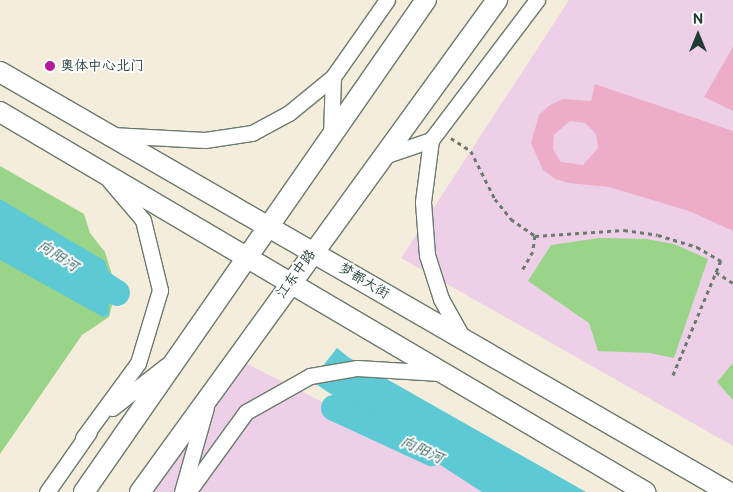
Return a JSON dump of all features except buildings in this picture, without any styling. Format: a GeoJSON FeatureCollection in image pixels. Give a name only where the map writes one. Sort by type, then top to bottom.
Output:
{"type":"FeatureCollection","features":[{"type":"Feature","properties":{"kind":"main road"},"geometry":{"type":"LineString","coordinates":[[84,492],[426,0]]}},
{"type":"Feature","properties":{"kind":"main road","name":"江东中路"},"geometry":{"type":"LineString","coordinates":[[140,492],[289,282],[497,0]]}},
{"type":"Feature","properties":{"kind":"main road","name":"梦都大街"},"geometry":{"type":"LineString","coordinates":[[0,72],[313,250],[466,343],[728,492]]}},
{"type":"Feature","properties":{"kind":"main road"},"geometry":{"type":"LineString","coordinates":[[0,112],[645,492]]}},
{"type":"Feature","properties":{"kind":"street"},"geometry":{"type":"LineString","coordinates":[[106,134],[205,140],[252,133],[289,114],[334,77],[387,0]]}},
{"type":"Feature","properties":{"kind":"street"},"geometry":{"type":"LineString","coordinates":[[466,343],[441,299],[426,254],[423,202],[435,135],[537,0]]}},
{"type":"Feature","properties":{"kind":"street"},"geometry":{"type":"LineString","coordinates":[[331,136],[334,77]]}},
{"type":"Feature","properties":{"kind":"street"},"geometry":{"type":"LineString","coordinates":[[381,157],[435,135]]}},
{"type":"Feature","properties":{"kind":"street"},"geometry":{"type":"LineString","coordinates":[[47,492],[83,438],[138,363],[160,290],[143,220],[101,171]]}},
{"type":"Feature","properties":{"kind":"street"},"geometry":{"type":"LineString","coordinates":[[83,438],[114,406],[176,358]]}},
{"type":"Feature","properties":{"kind":"street"},"geometry":{"type":"LineString","coordinates":[[188,492],[246,412],[310,376],[357,368],[442,373]]}},
{"type":"Feature","properties":{"kind":"street","name":"江东中路"},"geometry":{"type":"LineString","coordinates":[[182,492],[211,390]]}},
{"type":"Feature","properties":{"kind":"path"},"geometry":{"type":"LineString","coordinates":[[435,135],[471,151],[495,199],[511,219],[535,236],[624,230],[658,235],[697,247],[721,261],[672,378]]}},
{"type":"Feature","properties":{"kind":"path"},"geometry":{"type":"LineString","coordinates":[[522,271],[533,252],[535,236]]}},
{"type":"Feature","properties":{"kind":"path"},"geometry":{"type":"LineString","coordinates":[[716,272],[733,283]]}},
{"type":"Feature","properties":{"kind":"shaded area"},"geometry":{"type":"Polygon","coordinates":[[[569,0],[733,0],[733,446],[401,258],[569,0]]]}},
{"type":"Feature","properties":{"kind":"shaded area"},"geometry":{"type":"Polygon","coordinates":[[[236,358],[334,408],[511,492],[149,492],[236,358]]]}},
{"type":"Feature","properties":{"kind":"green space"},"geometry":{"type":"Polygon","coordinates":[[[0,166],[84,214],[90,233],[105,252],[113,278],[114,297],[109,317],[82,335],[0,454],[0,166]]]}},
{"type":"Feature","properties":{"kind":"green space"},"geometry":{"type":"Polygon","coordinates":[[[599,238],[646,239],[674,244],[708,259],[674,358],[650,353],[598,351],[589,323],[528,281],[551,245],[599,238]]]}},
{"type":"Feature","properties":{"kind":"green space"},"geometry":{"type":"Polygon","coordinates":[[[733,363],[733,400],[717,382],[733,363]]]}},
{"type":"Feature","properties":{"kind":"water"},"geometry":{"type":"Polygon","coordinates":[[[0,199],[105,261],[109,273],[109,315],[103,317],[0,260],[0,199]]]}},
{"type":"Feature","properties":{"kind":"water"},"geometry":{"type":"Polygon","coordinates":[[[337,348],[348,357],[586,492],[482,492],[311,381],[337,348]]]}},
{"type":"Feature","properties":{"kind":"waterway","name":"向阳河"},"geometry":{"type":"LineString","coordinates":[[80,269],[117,293]]}},
{"type":"Feature","properties":{"kind":"waterway","name":"向阳河"},"geometry":{"type":"LineString","coordinates":[[334,408],[432,453]]}},
{"type":"Feature","properties":{"kind":"place","name":"奥体中心北门"},"geometry":{"type":"Point","coordinates":[50,66]}}]}
